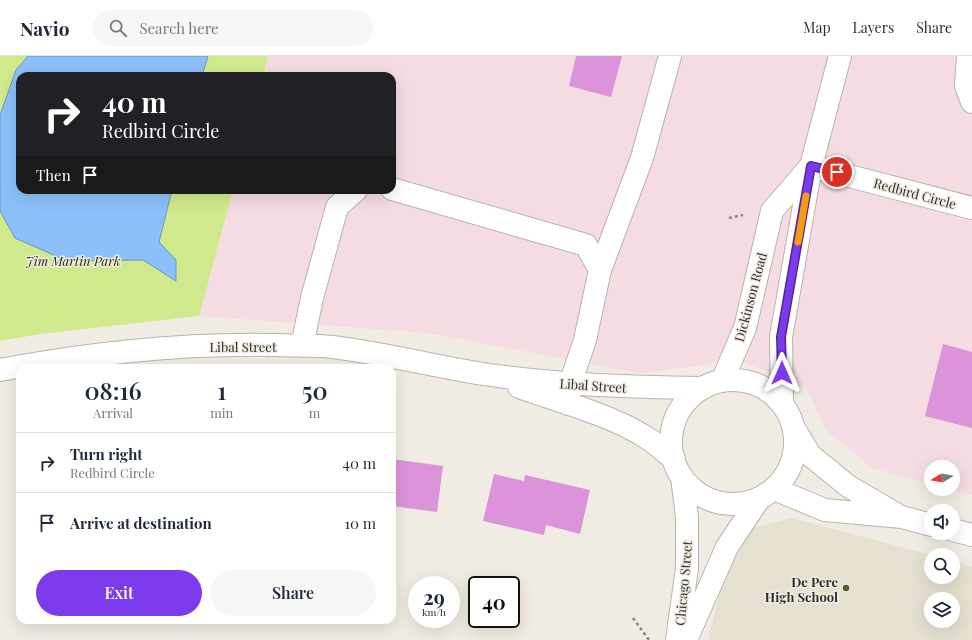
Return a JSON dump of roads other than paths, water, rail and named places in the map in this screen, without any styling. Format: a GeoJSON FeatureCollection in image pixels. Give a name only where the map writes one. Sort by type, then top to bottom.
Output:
{"type":"FeatureCollection","features":[{"type":"Feature","properties":{"kind":"street"},"geometry":{"type":"LineString","coordinates":[[569,394],[585,340],[600,270],[642,158],[670,56]]}},
{"type":"Feature","properties":{"kind":"street"},"geometry":{"type":"LineString","coordinates":[[782,403],[781,337],[811,166],[840,56]]}},
{"type":"Feature","properties":{"kind":"street"},"geometry":{"type":"LineString","coordinates":[[968,56],[966,86],[972,102]]}},
{"type":"Feature","properties":{"kind":"street","name":"Redbird Circle"},"geometry":{"type":"LineString","coordinates":[[811,166],[972,208]]}},
{"type":"Feature","properties":{"kind":"street","name":"Dickinson Road"},"geometry":{"type":"LineString","coordinates":[[712,384],[745,328],[772,211],[811,166]]}},
{"type":"Feature","properties":{"kind":"street"},"geometry":{"type":"LineString","coordinates":[[396,190],[586,245],[600,270]]}},
{"type":"Feature","properties":{"kind":"street"},"geometry":{"type":"LineString","coordinates":[[302,346],[312,298],[337,207],[352,194]]}},
{"type":"Feature","properties":{"kind":"street","name":"Libal Street"},"geometry":{"type":"LineString","coordinates":[[34,364],[68,358],[156,348],[244,344],[332,347],[484,374],[569,394],[634,388],[712,384]]}},
{"type":"Feature","properties":{"kind":"street","name":"Libal Street"},"geometry":{"type":"LineString","coordinates":[[0,370],[16,367]]}},
{"type":"Feature","properties":{"kind":"street"},"geometry":{"type":"LineString","coordinates":[[794,427],[796,444],[792,461],[785,477],[767,494],[743,504],[725,504],[708,500],[694,490],[678,468],[671,439],[676,418],[687,401],[712,384],[738,380],[755,384],[769,391],[782,403],[810,455],[848,486],[902,517]]}},
{"type":"Feature","properties":{"kind":"street","name":"Libal Street"},"geometry":{"type":"LineString","coordinates":[[569,394],[603,416],[647,438],[678,468]]}},
{"type":"Feature","properties":{"kind":"street","name":"Chicago Street"},"geometry":{"type":"LineString","coordinates":[[677,640],[687,568],[687,517],[678,468]]}},
{"type":"Feature","properties":{"kind":"street"},"geometry":{"type":"LineString","coordinates":[[767,494],[825,510],[902,517],[924,523]]}},
{"type":"Feature","properties":{"kind":"street","name":"Chicago Street"},"geometry":{"type":"LineString","coordinates":[[686,640],[727,547],[767,494]]}},
{"type":"Feature","properties":{"kind":"street"},"geometry":{"type":"LineString","coordinates":[[960,532],[972,535]]}},
{"type":"Feature","properties":{"kind":"water"},"geometry":{"type":"Polygon","coordinates":[[[28,56],[208,56],[203,72],[16,72],[16,194],[171,194],[159,242],[176,260],[176,281],[143,260],[67,261],[15,238],[0,211],[0,115],[16,70],[28,56]]]}},
{"type":"Feature","properties":{"kind":"place","name":"De Pere High School"},"geometry":{"type":"Point","coordinates":[846,588]}},
{"type":"Feature","properties":{"kind":"park label","name":"Jim Martin Park"},"geometry":{"type":"Point","coordinates":[73,260]}}]}
